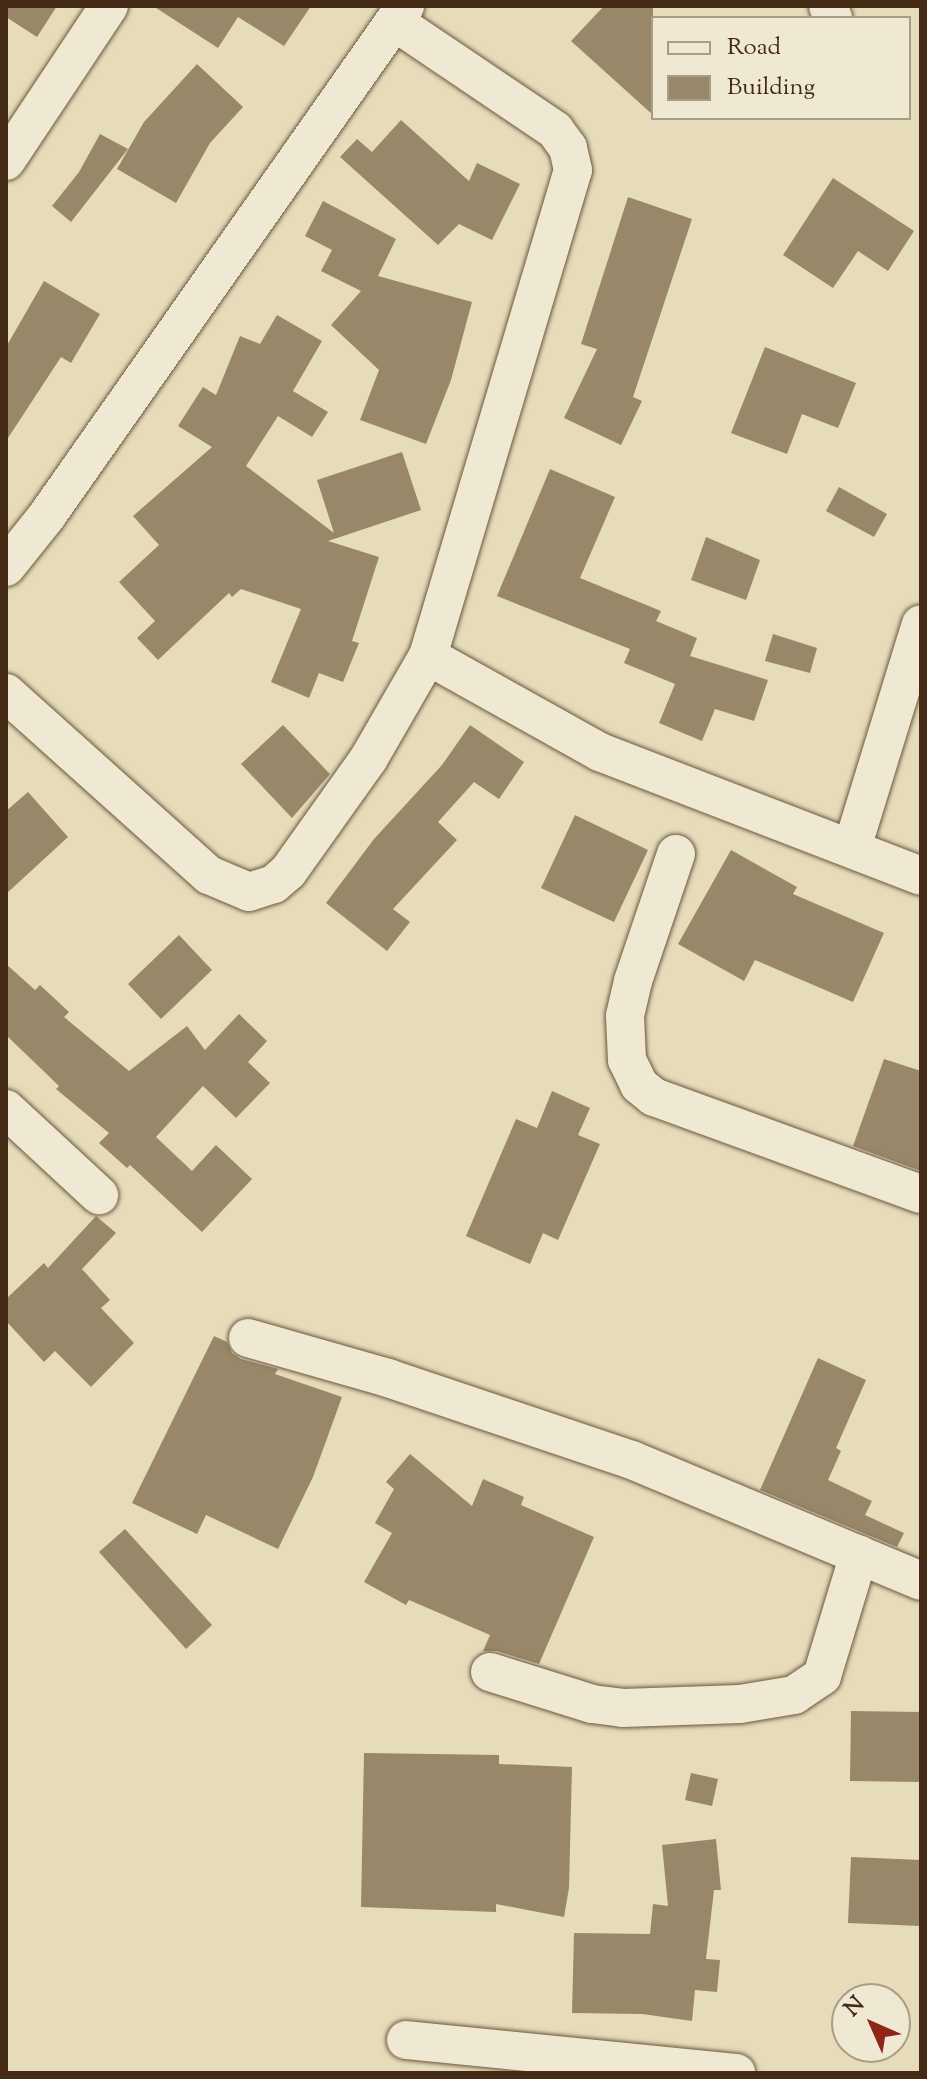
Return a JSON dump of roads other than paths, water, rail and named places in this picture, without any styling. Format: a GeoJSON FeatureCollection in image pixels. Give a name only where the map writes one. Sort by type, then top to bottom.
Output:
{"type":"FeatureCollection","features":[{"type":"Feature","properties":{"kind":"street"},"geometry":{"type":"LineString","coordinates":[[6,161],[109,6]]}},
{"type":"Feature","properties":{"kind":"street"},"geometry":{"type":"LineString","coordinates":[[6,567],[46,517],[400,14],[555,130],[568,148],[573,170],[428,656],[369,758],[288,872],[274,884],[249,892],[209,875],[6,693]]}},
{"type":"Feature","properties":{"kind":"street"},"geometry":{"type":"LineString","coordinates":[[852,848],[921,624]]}},
{"type":"Feature","properties":{"kind":"street"},"geometry":{"type":"LineString","coordinates":[[428,656],[600,752],[921,876]]}},
{"type":"Feature","properties":{"kind":"street"},"geometry":{"type":"LineString","coordinates":[[676,854],[633,981],[625,1016],[624,1045],[639,1085],[654,1097],[921,1194]]}},
{"type":"Feature","properties":{"kind":"street"},"geometry":{"type":"LineString","coordinates":[[6,1109],[99,1195]]}},
{"type":"Feature","properties":{"kind":"street"},"geometry":{"type":"LineString","coordinates":[[248,1338],[417,1387],[632,1460],[921,1581]]}},
{"type":"Feature","properties":{"kind":"street"},"geometry":{"type":"LineString","coordinates":[[490,1672],[592,1704],[623,1708],[740,1704],[794,1695],[822,1676],[859,1554]]}},
{"type":"Feature","properties":{"kind":"street"},"geometry":{"type":"LineString","coordinates":[[406,2040],[736,2073]]}}]}
